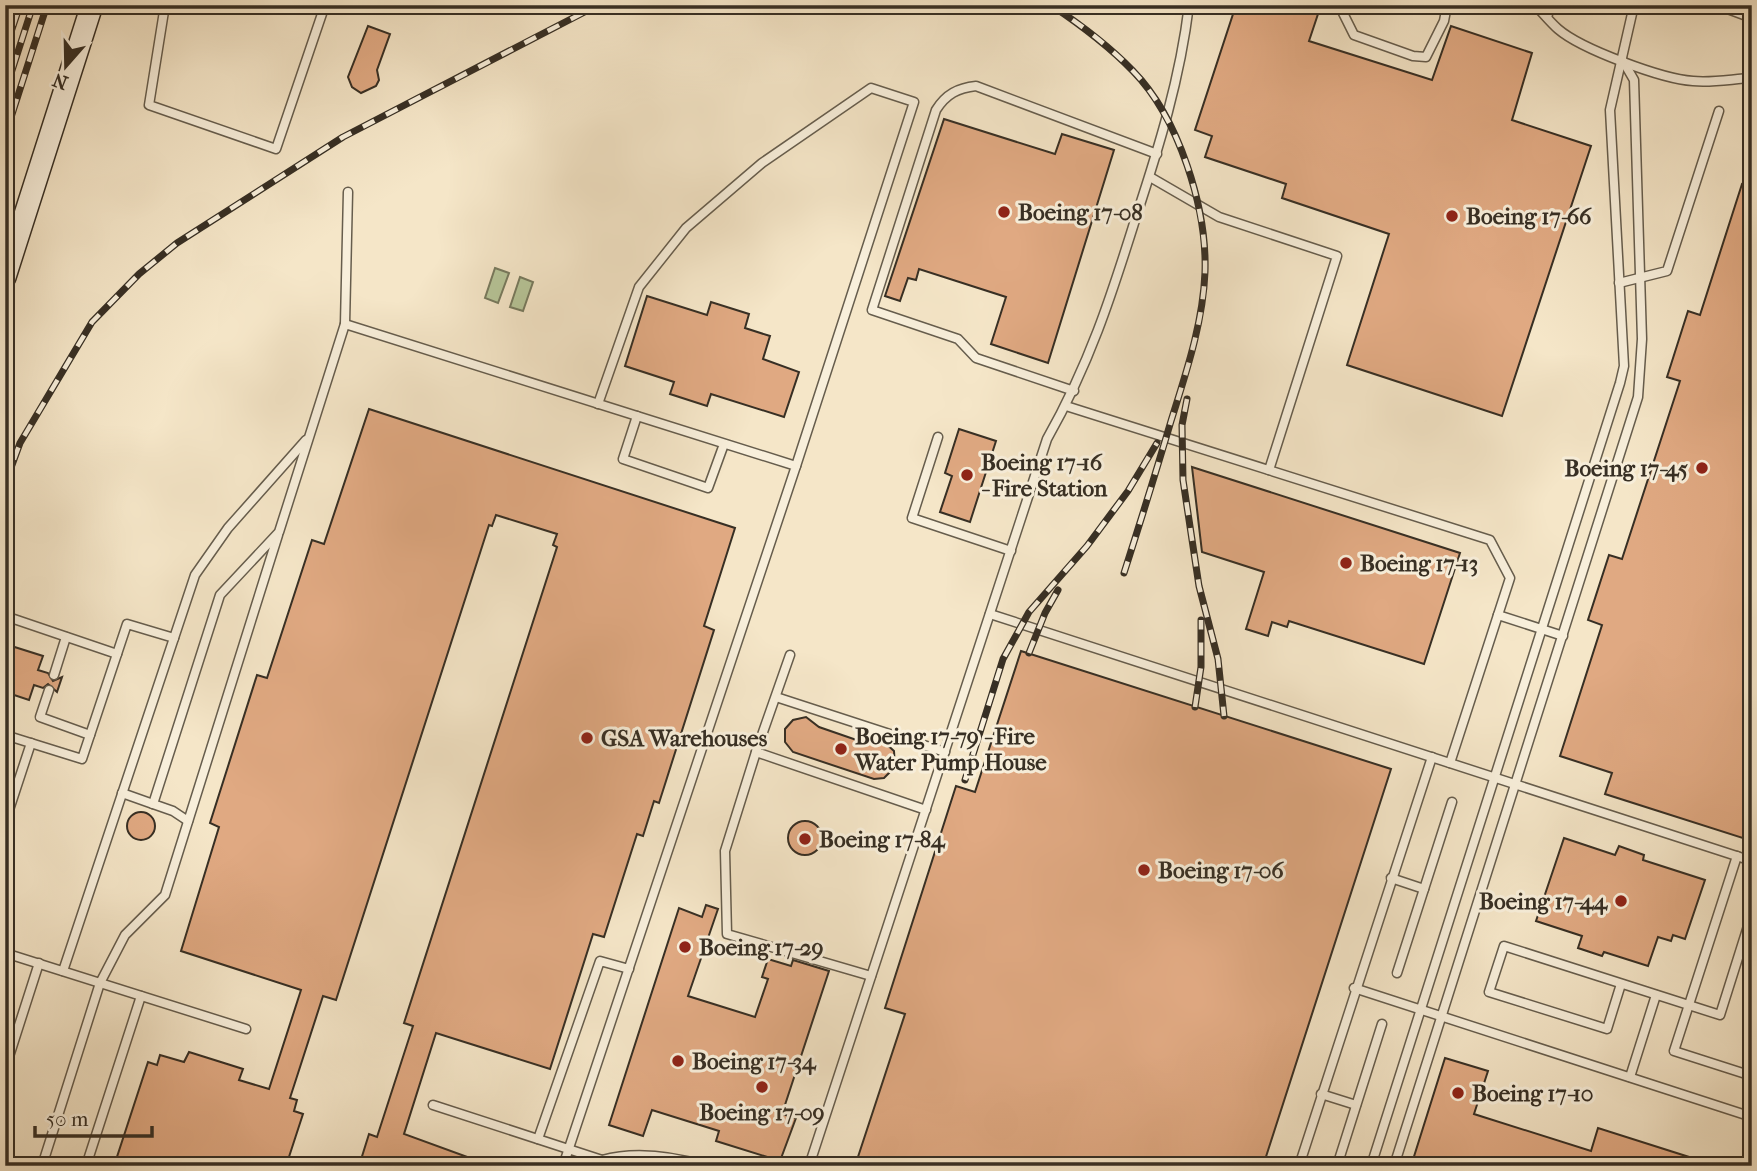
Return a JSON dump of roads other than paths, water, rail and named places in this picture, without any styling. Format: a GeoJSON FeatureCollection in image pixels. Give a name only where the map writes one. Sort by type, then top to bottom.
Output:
{"type":"FeatureCollection","features":[{"type":"Feature","properties":{"kind":"main road"},"geometry":{"type":"LineString","coordinates":[[5,277],[92,5]]}},
{"type":"Feature","properties":{"kind":"lane"},"geometry":{"type":"LineString","coordinates":[[165,5],[149,105],[276,149],[325,5]]}},
{"type":"Feature","properties":{"kind":"lane"},"geometry":{"type":"LineString","coordinates":[[809,1166],[1047,439],[1074,391],[1098,337],[1157,154],[1184,44],[1189,5]]}},
{"type":"Feature","properties":{"kind":"lane"},"geometry":{"type":"LineString","coordinates":[[1339,5],[1354,35],[1413,56],[1426,57],[1436,39],[1447,5]]}},
{"type":"Feature","properties":{"kind":"lane"},"geometry":{"type":"LineString","coordinates":[[1535,5],[1572,39],[1623,61],[1676,79],[1694,82],[1752,78]]}},
{"type":"Feature","properties":{"kind":"lane"},"geometry":{"type":"LineString","coordinates":[[1547,17],[1551,5]]}},
{"type":"Feature","properties":{"kind":"lane"},"geometry":{"type":"LineString","coordinates":[[1371,1166],[1544,630],[1624,366],[1610,110],[1634,5]]}},
{"type":"Feature","properties":{"kind":"lane"},"geometry":{"type":"LineString","coordinates":[[1717,5],[1752,18]]}},
{"type":"Feature","properties":{"kind":"lane"},"geometry":{"type":"LineString","coordinates":[[1394,1166],[1638,397],[1642,366],[1634,80],[1623,61]]}},
{"type":"Feature","properties":{"kind":"lane"},"geometry":{"type":"LineString","coordinates":[[1074,391],[976,358],[958,339],[872,310],[936,110],[953,92],[976,86],[1157,154]]}},
{"type":"Feature","properties":{"kind":"lane"},"geometry":{"type":"LineString","coordinates":[[563,1166],[914,102],[871,88],[762,163],[686,228],[639,287],[598,404]]}},
{"type":"Feature","properties":{"kind":"lane"},"geometry":{"type":"LineString","coordinates":[[1619,283],[1667,271],[1719,111]]}},
{"type":"Feature","properties":{"kind":"lane"},"geometry":{"type":"LineString","coordinates":[[1150,177],[1219,217],[1337,256],[1269,470]]}},
{"type":"Feature","properties":{"kind":"lane"},"geometry":{"type":"LineString","coordinates":[[42,1166],[100,983],[125,935],[164,895],[345,324],[348,192]]}},
{"type":"Feature","properties":{"kind":"lane"},"geometry":{"type":"LineString","coordinates":[[345,324],[796,466]]}},
{"type":"Feature","properties":{"kind":"lane"},"geometry":{"type":"LineString","coordinates":[[1066,406],[1490,540],[1510,578],[1450,763]]}},
{"type":"Feature","properties":{"kind":"lane"},"geometry":{"type":"LineString","coordinates":[[637,416],[623,459],[708,488],[724,443]]}},
{"type":"Feature","properties":{"kind":"lane"},"geometry":{"type":"LineString","coordinates":[[938,437],[912,518],[1011,551]]}},
{"type":"Feature","properties":{"kind":"lane"},"geometry":{"type":"LineString","coordinates":[[63,971],[195,575],[228,528],[308,438]]}},
{"type":"Feature","properties":{"kind":"lane"},"geometry":{"type":"LineString","coordinates":[[153,804],[220,596],[279,532]]}},
{"type":"Feature","properties":{"kind":"lane"},"geometry":{"type":"LineString","coordinates":[[990,614],[1752,861]]}},
{"type":"Feature","properties":{"kind":"lane"},"geometry":{"type":"LineString","coordinates":[[1498,615],[1563,636]]}},
{"type":"Feature","properties":{"kind":"lane"},"geometry":{"type":"LineString","coordinates":[[5,620],[11,618],[117,654]]}},
{"type":"Feature","properties":{"kind":"lane"},"geometry":{"type":"LineString","coordinates":[[5,735],[82,759],[127,624],[174,638]]}},
{"type":"Feature","properties":{"kind":"lane"},"geometry":{"type":"LineString","coordinates":[[54,675],[66,637]]}},
{"type":"Feature","properties":{"kind":"lane"},"geometry":{"type":"LineString","coordinates":[[790,655],[725,851],[727,934],[871,976]]}},
{"type":"Feature","properties":{"kind":"lane"},"geometry":{"type":"LineString","coordinates":[[49,690],[40,717],[90,735]]}},
{"type":"Feature","properties":{"kind":"lane"},"geometry":{"type":"LineString","coordinates":[[776,697],[926,748],[945,751]]}},
{"type":"Feature","properties":{"kind":"lane"},"geometry":{"type":"LineString","coordinates":[[5,822],[31,743]]}},
{"type":"Feature","properties":{"kind":"lane"},"geometry":{"type":"LineString","coordinates":[[756,752],[926,810]]}},
{"type":"Feature","properties":{"kind":"lane"},"geometry":{"type":"LineString","coordinates":[[1299,1166],[1354,988],[1432,757]]}},
{"type":"Feature","properties":{"kind":"lane"},"geometry":{"type":"LineString","coordinates":[[122,793],[173,811],[188,821]]}},
{"type":"Feature","properties":{"kind":"lane"},"geometry":{"type":"LineString","coordinates":[[1397,973],[1452,802]]}},
{"type":"Feature","properties":{"kind":"lane"},"geometry":{"type":"LineString","coordinates":[[1737,856],[1675,1051],[1752,1076]]}},
{"type":"Feature","properties":{"kind":"lane"},"geometry":{"type":"LineString","coordinates":[[1391,878],[1424,889]]}},
{"type":"Feature","properties":{"kind":"lane"},"geometry":{"type":"LineString","coordinates":[[1621,984],[1607,1030],[1489,992],[1504,946],[1720,1015],[1749,923],[1752,924]]}},
{"type":"Feature","properties":{"kind":"lane"},"geometry":{"type":"LineString","coordinates":[[5,953],[246,1029]]}},
{"type":"Feature","properties":{"kind":"lane"},"geometry":{"type":"LineString","coordinates":[[538,1139],[600,961],[629,969]]}},
{"type":"Feature","properties":{"kind":"lane"},"geometry":{"type":"LineString","coordinates":[[5,1069],[38,963]]}},
{"type":"Feature","properties":{"kind":"lane"},"geometry":{"type":"LineString","coordinates":[[1354,988],[1752,1117]]}},
{"type":"Feature","properties":{"kind":"lane"},"geometry":{"type":"LineString","coordinates":[[1630,1077],[1656,995]]}},
{"type":"Feature","properties":{"kind":"lane"},"geometry":{"type":"LineString","coordinates":[[86,1166],[141,996]]}},
{"type":"Feature","properties":{"kind":"lane"},"geometry":{"type":"LineString","coordinates":[[1336,1166],[1382,1024]]}},
{"type":"Feature","properties":{"kind":"lane"},"geometry":{"type":"LineString","coordinates":[[5,1036],[15,1039]]}},
{"type":"Feature","properties":{"kind":"lane"},"geometry":{"type":"LineString","coordinates":[[1321,1094],[1356,1105]]}},
{"type":"Feature","properties":{"kind":"lane"},"geometry":{"type":"LineString","coordinates":[[433,1105],[568,1149],[601,1163],[620,1155],[679,1158],[706,1166]]}},
{"type":"Feature","properties":{"kind":"railway"},"geometry":{"type":"LineString","coordinates":[[5,50],[20,5]]}},
{"type":"Feature","properties":{"kind":"railway"},"geometry":{"type":"LineString","coordinates":[[5,92],[33,5]]}},
{"type":"Feature","properties":{"kind":"railway"},"geometry":{"type":"LineString","coordinates":[[5,136],[47,5]]}},
{"type":"Feature","properties":{"kind":"railway"},"geometry":{"type":"LineString","coordinates":[[5,484],[20,443],[92,322],[139,274],[177,243],[343,137],[598,5]]}},
{"type":"Feature","properties":{"kind":"railway"},"geometry":{"type":"LineString","coordinates":[[1051,5],[1114,53],[1149,91],[1177,138],[1201,220],[1204,291],[1193,348],[1124,573]]}},
{"type":"Feature","properties":{"kind":"railway"},"geometry":{"type":"LineString","coordinates":[[1187,399],[1182,425],[1183,480],[1199,586],[1218,659],[1224,716]]}},
{"type":"Feature","properties":{"kind":"railway"},"geometry":{"type":"LineString","coordinates":[[965,780],[1003,659],[1029,612],[1087,546],[1128,491],[1157,443]]}},
{"type":"Feature","properties":{"kind":"railway"},"geometry":{"type":"LineString","coordinates":[[1029,653],[1045,613],[1058,590]]}},
{"type":"Feature","properties":{"kind":"railway"},"geometry":{"type":"LineString","coordinates":[[1195,707],[1201,667],[1201,620]]}},
{"type":"Feature","properties":{"kind":"place","name":"Boeing 17-08"},"geometry":{"type":"Point","coordinates":[1004,212]}},
{"type":"Feature","properties":{"kind":"place","name":"Boeing 17-66"},"geometry":{"type":"Point","coordinates":[1452,216]}},
{"type":"Feature","properties":{"kind":"place","name":"Boeing 17-45"},"geometry":{"type":"Point","coordinates":[1702,468]}},
{"type":"Feature","properties":{"kind":"place","name":"Boeing 17-16 - Fire Station"},"geometry":{"type":"Point","coordinates":[967,475]}},
{"type":"Feature","properties":{"kind":"place","name":"Boeing 17-13"},"geometry":{"type":"Point","coordinates":[1346,563]}},
{"type":"Feature","properties":{"kind":"place","name":"GSA Warehouses"},"geometry":{"type":"Point","coordinates":[587,738]}},
{"type":"Feature","properties":{"kind":"place","name":"Boeing 17-79 - Fire Water Pump House"},"geometry":{"type":"Point","coordinates":[841,749]}},
{"type":"Feature","properties":{"kind":"place","name":"Boeing 17-84"},"geometry":{"type":"Point","coordinates":[805,839]}},
{"type":"Feature","properties":{"kind":"place","name":"Boeing 17-06"},"geometry":{"type":"Point","coordinates":[1144,870]}},
{"type":"Feature","properties":{"kind":"place","name":"Boeing 17-44"},"geometry":{"type":"Point","coordinates":[1621,901]}},
{"type":"Feature","properties":{"kind":"place","name":"Boeing 17-29"},"geometry":{"type":"Point","coordinates":[685,947]}},
{"type":"Feature","properties":{"kind":"place","name":"Boeing 17-34"},"geometry":{"type":"Point","coordinates":[678,1061]}},
{"type":"Feature","properties":{"kind":"place","name":"Boeing 17-09"},"geometry":{"type":"Point","coordinates":[762,1087]}},
{"type":"Feature","properties":{"kind":"place","name":"Boeing 17-10"},"geometry":{"type":"Point","coordinates":[1458,1093]}}]}
